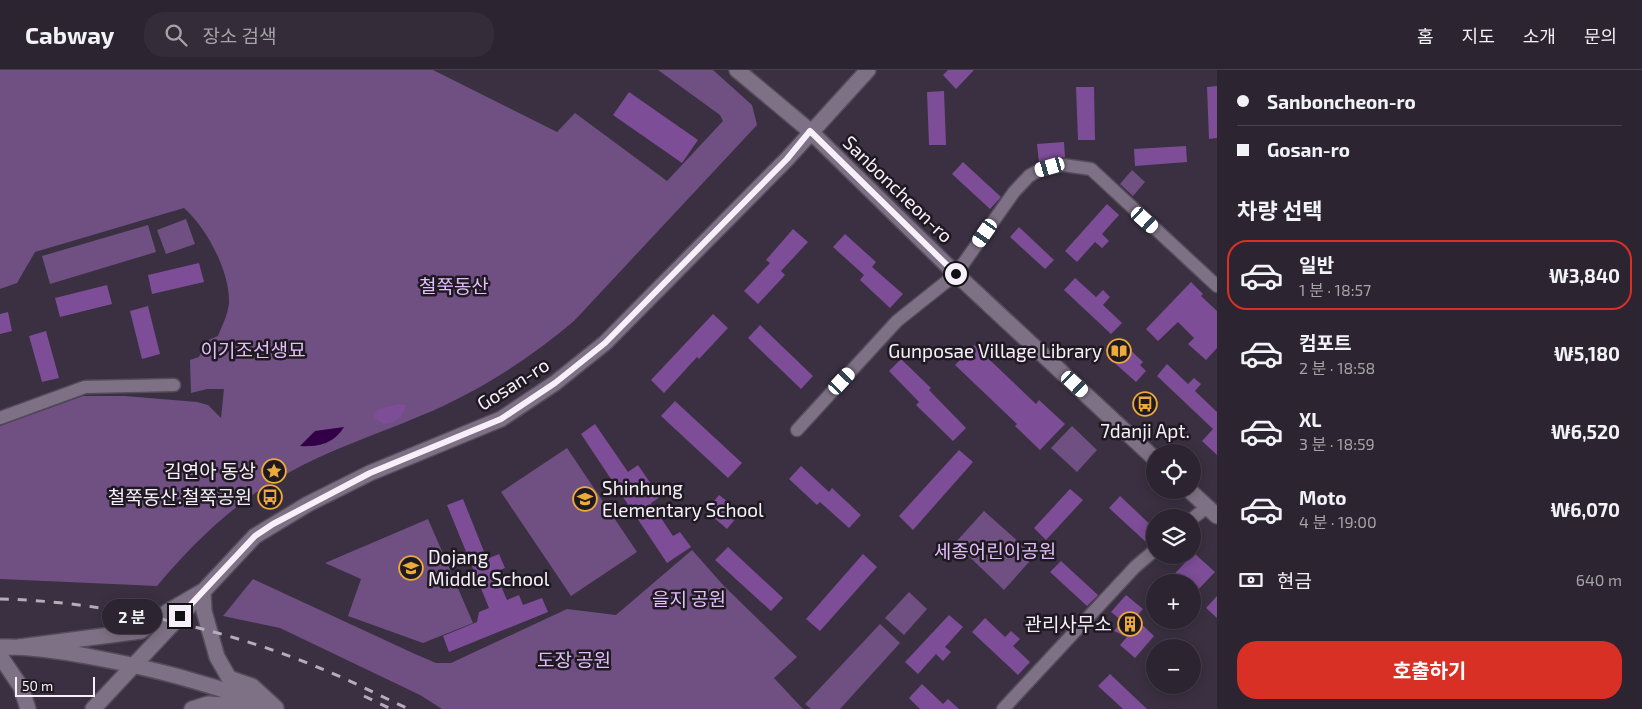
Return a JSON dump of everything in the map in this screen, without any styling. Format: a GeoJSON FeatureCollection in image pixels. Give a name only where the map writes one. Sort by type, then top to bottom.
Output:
{"type":"FeatureCollection","features":[{"type":"Feature","properties":{"kind":"street","name":"Sanboncheon-ro"},"geometry":{"type":"LineString","coordinates":[[737,70],[810,131],[956,274],[1146,451]]}},
{"type":"Feature","properties":{"kind":"street","name":"Gosan-ro"},"geometry":{"type":"LineString","coordinates":[[93,709],[255,536],[273,524],[370,473],[501,419],[555,383],[605,343],[787,159],[810,131],[868,70]]}},
{"type":"Feature","properties":{"kind":"street"},"geometry":{"type":"LineString","coordinates":[[797,430],[897,322],[956,274],[1021,184],[1039,170],[1063,164],[1091,170],[1217,286]]}},
{"type":"Feature","properties":{"kind":"street"},"geometry":{"type":"LineString","coordinates":[[0,418],[85,387],[174,385]]}},
{"type":"Feature","properties":{"kind":"street"},"geometry":{"type":"LineString","coordinates":[[1198,499],[1212,512]]}},
{"type":"Feature","properties":{"kind":"street"},"geometry":{"type":"LineString","coordinates":[[1003,709],[1135,567],[1146,558]]}},
{"type":"Feature","properties":{"kind":"street"},"geometry":{"type":"LineString","coordinates":[[19,647],[141,631],[167,612],[203,591],[204,611],[216,657],[229,678],[252,686],[276,709]]}},
{"type":"Feature","properties":{"kind":"street"},"geometry":{"type":"LineString","coordinates":[[0,647],[58,651],[134,664],[222,688],[276,709]]}},
{"type":"Feature","properties":{"kind":"street"},"geometry":{"type":"LineString","coordinates":[[0,656],[20,687],[28,709]]}},
{"type":"Feature","properties":{"kind":"street"},"geometry":{"type":"LineString","coordinates":[[192,709],[208,704],[276,709]]}},
{"type":"Feature","properties":{"kind":"green space"},"geometry":{"type":"Polygon","coordinates":[[[0,70],[433,70],[557,132],[575,113],[667,181],[723,121],[720,115],[658,70],[713,70],[752,105],[757,125],[574,321],[538,349],[501,374],[461,397],[304,464],[269,484],[217,523],[186,553],[157,586],[0,579],[0,426],[83,396],[125,396],[197,402],[208,405],[221,418],[224,389],[207,389],[191,393],[190,360],[199,357],[206,341],[218,336],[229,303],[226,278],[216,251],[201,227],[184,208],[35,252],[17,283],[0,289],[0,70]]]}},
{"type":"Feature","properties":{"kind":"green space"},"geometry":{"type":"Polygon","coordinates":[[[1132,170],[1145,182],[1133,196],[1120,184],[1132,170]]]}},
{"type":"Feature","properties":{"kind":"green space"},"geometry":{"type":"Polygon","coordinates":[[[186,219],[195,244],[166,254],[157,230],[186,219]]]}},
{"type":"Feature","properties":{"kind":"green space"},"geometry":{"type":"Polygon","coordinates":[[[148,225],[156,252],[50,284],[42,256],[148,225]]]}},
{"type":"Feature","properties":{"kind":"green space"},"geometry":{"type":"Polygon","coordinates":[[[1072,426],[1097,450],[1077,472],[1051,448],[1072,426]]]}},
{"type":"Feature","properties":{"kind":"green space"},"geometry":{"type":"Polygon","coordinates":[[[567,448],[637,552],[571,596],[501,492],[567,448]]]}},
{"type":"Feature","properties":{"kind":"green space","name":"세종어린이공원"},"geometry":{"type":"Polygon","coordinates":[[[984,511],[1028,550],[1030,561],[1004,590],[955,543],[984,511]]]}},
{"type":"Feature","properties":{"kind":"green space"},"geometry":{"type":"Polygon","coordinates":[[[428,519],[473,623],[423,643],[348,616],[361,579],[325,563],[428,519]]]}},
{"type":"Feature","properties":{"kind":"green space","name":"도장 공원"},"geometry":{"type":"Polygon","coordinates":[[[692,550],[724,586],[797,657],[774,678],[803,709],[442,709],[420,695],[280,628],[223,616],[253,579],[436,663],[451,663],[567,609],[616,615],[692,550]]]}},
{"type":"Feature","properties":{"kind":"green space"},"geometry":{"type":"Polygon","coordinates":[[[909,592],[927,609],[904,635],[885,618],[909,592]]]}},
{"type":"Feature","properties":{"kind":"green space"},"geometry":{"type":"Polygon","coordinates":[[[880,624],[900,643],[840,709],[811,709],[805,704],[880,624]]]}},
{"type":"Feature","properties":{"kind":"shaded area"},"geometry":{"type":"Polygon","coordinates":[[[344,427],[330,441],[313,446],[300,446],[315,431],[344,427]]]}},
{"type":"Feature","properties":{"kind":"building"},"geometry":{"type":"Polygon","coordinates":[[[948,70],[974,70],[956,89],[943,75],[948,70]]]}},
{"type":"Feature","properties":{"kind":"building"},"geometry":{"type":"Polygon","coordinates":[[[1217,86],[1217,138],[1209,139],[1207,87],[1217,86]]]}},
{"type":"Feature","properties":{"kind":"building"},"geometry":{"type":"Polygon","coordinates":[[[1076,87],[1094,87],[1095,140],[1078,140],[1076,87]]]}},
{"type":"Feature","properties":{"kind":"building"},"geometry":{"type":"Polygon","coordinates":[[[944,91],[946,145],[929,145],[927,92],[944,91]]]}},
{"type":"Feature","properties":{"kind":"building"},"geometry":{"type":"Polygon","coordinates":[[[629,92],[698,140],[682,163],[613,115],[629,92]]]}},
{"type":"Feature","properties":{"kind":"building"},"geometry":{"type":"Polygon","coordinates":[[[1064,142],[1065,157],[1039,162],[1037,144],[1064,142]]]}},
{"type":"Feature","properties":{"kind":"building"},"geometry":{"type":"Polygon","coordinates":[[[1186,146],[1187,162],[1135,166],[1134,149],[1186,146]]]}},
{"type":"Feature","properties":{"kind":"building"},"geometry":{"type":"Polygon","coordinates":[[[963,162],[1001,197],[990,209],[952,174],[963,162]]]}},
{"type":"Feature","properties":{"kind":"building"},"geometry":{"type":"Polygon","coordinates":[[[1107,204],[1119,215],[1102,234],[1109,241],[1102,248],[1095,242],[1077,262],[1065,251],[1107,204]]]}},
{"type":"Feature","properties":{"kind":"building"},"geometry":{"type":"Polygon","coordinates":[[[1019,227],[1054,260],[1045,269],[1010,237],[1019,227]]]}},
{"type":"Feature","properties":{"kind":"building"},"geometry":{"type":"Polygon","coordinates":[[[793,229],[808,242],[781,271],[785,275],[758,304],[744,291],[770,263],[766,260],[793,229]]]}},
{"type":"Feature","properties":{"kind":"building"},"geometry":{"type":"Polygon","coordinates":[[[845,234],[876,262],[872,267],[903,294],[890,308],[860,280],[864,275],[833,247],[845,234]]]}},
{"type":"Feature","properties":{"kind":"building"},"geometry":{"type":"Polygon","coordinates":[[[199,263],[204,282],[152,294],[148,275],[199,263]]]}},
{"type":"Feature","properties":{"kind":"building"},"geometry":{"type":"Polygon","coordinates":[[[1075,278],[1096,297],[1103,290],[1110,297],[1103,305],[1122,323],[1111,334],[1064,290],[1075,278]]]}},
{"type":"Feature","properties":{"kind":"building"},"geometry":{"type":"Polygon","coordinates":[[[1191,282],[1203,294],[1201,296],[1217,311],[1217,348],[1206,360],[1188,344],[1194,338],[1178,322],[1158,341],[1146,329],[1191,282]]]}},
{"type":"Feature","properties":{"kind":"building"},"geometry":{"type":"Polygon","coordinates":[[[107,285],[112,304],[60,317],[55,298],[107,285]]]}},
{"type":"Feature","properties":{"kind":"building"},"geometry":{"type":"Polygon","coordinates":[[[148,306],[160,354],[142,359],[130,311],[148,306]]]}},
{"type":"Feature","properties":{"kind":"building"},"geometry":{"type":"Polygon","coordinates":[[[8,312],[12,331],[0,334],[0,314],[8,312]]]}},
{"type":"Feature","properties":{"kind":"building"},"geometry":{"type":"Polygon","coordinates":[[[713,314],[728,328],[699,359],[697,357],[664,393],[651,380],[713,314]]]}},
{"type":"Feature","properties":{"kind":"building"},"geometry":{"type":"Polygon","coordinates":[[[760,325],[813,376],[801,389],[748,338],[760,325]]]}},
{"type":"Feature","properties":{"kind":"building"},"geometry":{"type":"Polygon","coordinates":[[[46,331],[59,378],[42,382],[29,336],[46,331]]]}},
{"type":"Feature","properties":{"kind":"building"},"geometry":{"type":"Polygon","coordinates":[[[1123,343],[1143,362],[1140,365],[1146,371],[1136,382],[1109,358],[1123,343]]]}},
{"type":"Feature","properties":{"kind":"building"},"geometry":{"type":"Polygon","coordinates":[[[974,345],[1036,404],[1039,400],[1065,424],[1040,450],[1015,426],[1017,424],[955,365],[974,345]]]}},
{"type":"Feature","properties":{"kind":"building"},"geometry":{"type":"Polygon","coordinates":[[[901,359],[931,388],[929,390],[966,428],[953,441],[916,405],[919,402],[889,371],[901,359]]]}},
{"type":"Feature","properties":{"kind":"building"},"geometry":{"type":"Polygon","coordinates":[[[1167,364],[1188,384],[1194,378],[1201,384],[1195,391],[1217,412],[1217,455],[1202,441],[1213,429],[1157,376],[1167,364]]]}},
{"type":"Feature","properties":{"kind":"building"},"geometry":{"type":"Polygon","coordinates":[[[675,401],[742,463],[728,478],[661,416],[675,401]]]}},
{"type":"Feature","properties":{"kind":"building"},"geometry":{"type":"Polygon","coordinates":[[[398,404],[405,405],[405,410],[400,418],[392,423],[383,424],[375,418],[374,414],[379,409],[398,404]]]}},
{"type":"Feature","properties":{"kind":"building"},"geometry":{"type":"Polygon","coordinates":[[[595,424],[628,472],[638,465],[660,497],[651,503],[673,536],[680,532],[691,547],[667,563],[581,434],[595,424]]]}},
{"type":"Feature","properties":{"kind":"building"},"geometry":{"type":"Polygon","coordinates":[[[959,450],[973,462],[913,530],[899,516],[959,450]]]}},
{"type":"Feature","properties":{"kind":"building"},"geometry":{"type":"Polygon","coordinates":[[[801,466],[829,492],[832,488],[861,515],[849,528],[820,502],[817,505],[789,479],[801,466]]]}},
{"type":"Feature","properties":{"kind":"building"},"geometry":{"type":"Polygon","coordinates":[[[1070,489],[1083,500],[1046,540],[1034,528],[1070,489]]]}},
{"type":"Feature","properties":{"kind":"building"},"geometry":{"type":"Polygon","coordinates":[[[719,495],[741,512],[727,529],[706,511],[719,495]]]}},
{"type":"Feature","properties":{"kind":"building"},"geometry":{"type":"Polygon","coordinates":[[[1120,496],[1146,521],[1146,542],[1109,508],[1120,496]]]}},
{"type":"Feature","properties":{"kind":"building"},"geometry":{"type":"Polygon","coordinates":[[[463,499],[487,559],[499,554],[505,568],[495,572],[507,600],[519,595],[523,605],[542,598],[548,612],[449,652],[443,636],[477,622],[479,612],[489,608],[447,505],[463,499]]]}},
{"type":"Feature","properties":{"kind":"building"},"geometry":{"type":"Polygon","coordinates":[[[728,547],[783,598],[771,611],[715,560],[728,547]]]}},
{"type":"Feature","properties":{"kind":"building"},"geometry":{"type":"Polygon","coordinates":[[[863,554],[877,567],[820,631],[806,619],[863,554]]]}},
{"type":"Feature","properties":{"kind":"building"},"geometry":{"type":"Polygon","coordinates":[[[1201,559],[1215,572],[1201,587],[1201,574],[1174,574],[1184,564],[1201,564],[1201,559]]]}},
{"type":"Feature","properties":{"kind":"building"},"geometry":{"type":"Polygon","coordinates":[[[1061,561],[1098,595],[1087,606],[1050,572],[1061,561]]]}},
{"type":"Feature","properties":{"kind":"building","name":"관리사무소"},"geometry":{"type":"Polygon","coordinates":[[[1126,595],[1143,609],[1135,618],[1154,636],[1151,639],[1146,639],[1146,645],[1135,658],[1120,645],[1127,637],[1114,631],[1122,621],[1111,612],[1126,595]]]}},
{"type":"Feature","properties":{"kind":"building"},"geometry":{"type":"Polygon","coordinates":[[[1217,596],[1217,618],[1206,608],[1217,596]]]}},
{"type":"Feature","properties":{"kind":"building"},"geometry":{"type":"Polygon","coordinates":[[[949,615],[963,627],[945,647],[951,652],[943,661],[936,654],[918,674],[905,662],[949,615]]]}},
{"type":"Feature","properties":{"kind":"building"},"geometry":{"type":"Polygon","coordinates":[[[985,618],[1005,637],[1011,631],[1020,639],[1013,646],[1030,662],[1018,675],[972,632],[985,618]]]}},
{"type":"Feature","properties":{"kind":"building"},"geometry":{"type":"Polygon","coordinates":[[[1110,674],[1147,709],[1123,709],[1098,686],[1110,674]]]}},
{"type":"Feature","properties":{"kind":"building"},"geometry":{"type":"Polygon","coordinates":[[[922,684],[943,704],[948,699],[959,709],[920,709],[909,698],[922,684]]]}},
{"type":"Feature","properties":{"kind":"railway"},"geometry":{"type":"LineString","coordinates":[[0,599],[82,605],[168,620],[210,631],[292,657],[339,676],[409,709]]}},
{"type":"Feature","properties":{"kind":"railway"},"geometry":{"type":"LineString","coordinates":[[364,696],[391,709]]}},
{"type":"Feature","properties":{"kind":"place","name":"Gunposae Village Library"},"geometry":{"type":"Point","coordinates":[1119,351]}},
{"type":"Feature","properties":{"kind":"place","name":"7danji Apt."},"geometry":{"type":"Point","coordinates":[1145,404]}},
{"type":"Feature","properties":{"kind":"place","name":"김연아 동상"},"geometry":{"type":"Point","coordinates":[274,471]}},
{"type":"Feature","properties":{"kind":"place","name":"철쭉동산.철쭉공원"},"geometry":{"type":"Point","coordinates":[270,497]}},
{"type":"Feature","properties":{"kind":"place","name":"Shinhung Elementary School"},"geometry":{"type":"Point","coordinates":[585,499]}},
{"type":"Feature","properties":{"kind":"place","name":"Dojang Middle School"},"geometry":{"type":"Point","coordinates":[411,568]}},
{"type":"Feature","properties":{"kind":"place","name":"관리사무소"},"geometry":{"type":"Point","coordinates":[1130,624]}},
{"type":"Feature","properties":{"kind":"route"},"geometry":{"type":"LineString","coordinates":[[180,616],[212,580],[244,550],[255,536],[273,524],[370,473],[501,419],[555,383],[605,343],[787,159],[810,131],[956,274]]}},
{"type":"Feature","properties":{"kind":"park label","name":"철쭉동산"},"geometry":{"type":"Point","coordinates":[454,286]}},
{"type":"Feature","properties":{"kind":"park label","name":"이기조선생묘"},"geometry":{"type":"Point","coordinates":[253,350]}},
{"type":"Feature","properties":{"kind":"park label","name":"을지 공원"},"geometry":{"type":"Point","coordinates":[689,599]}}]}
